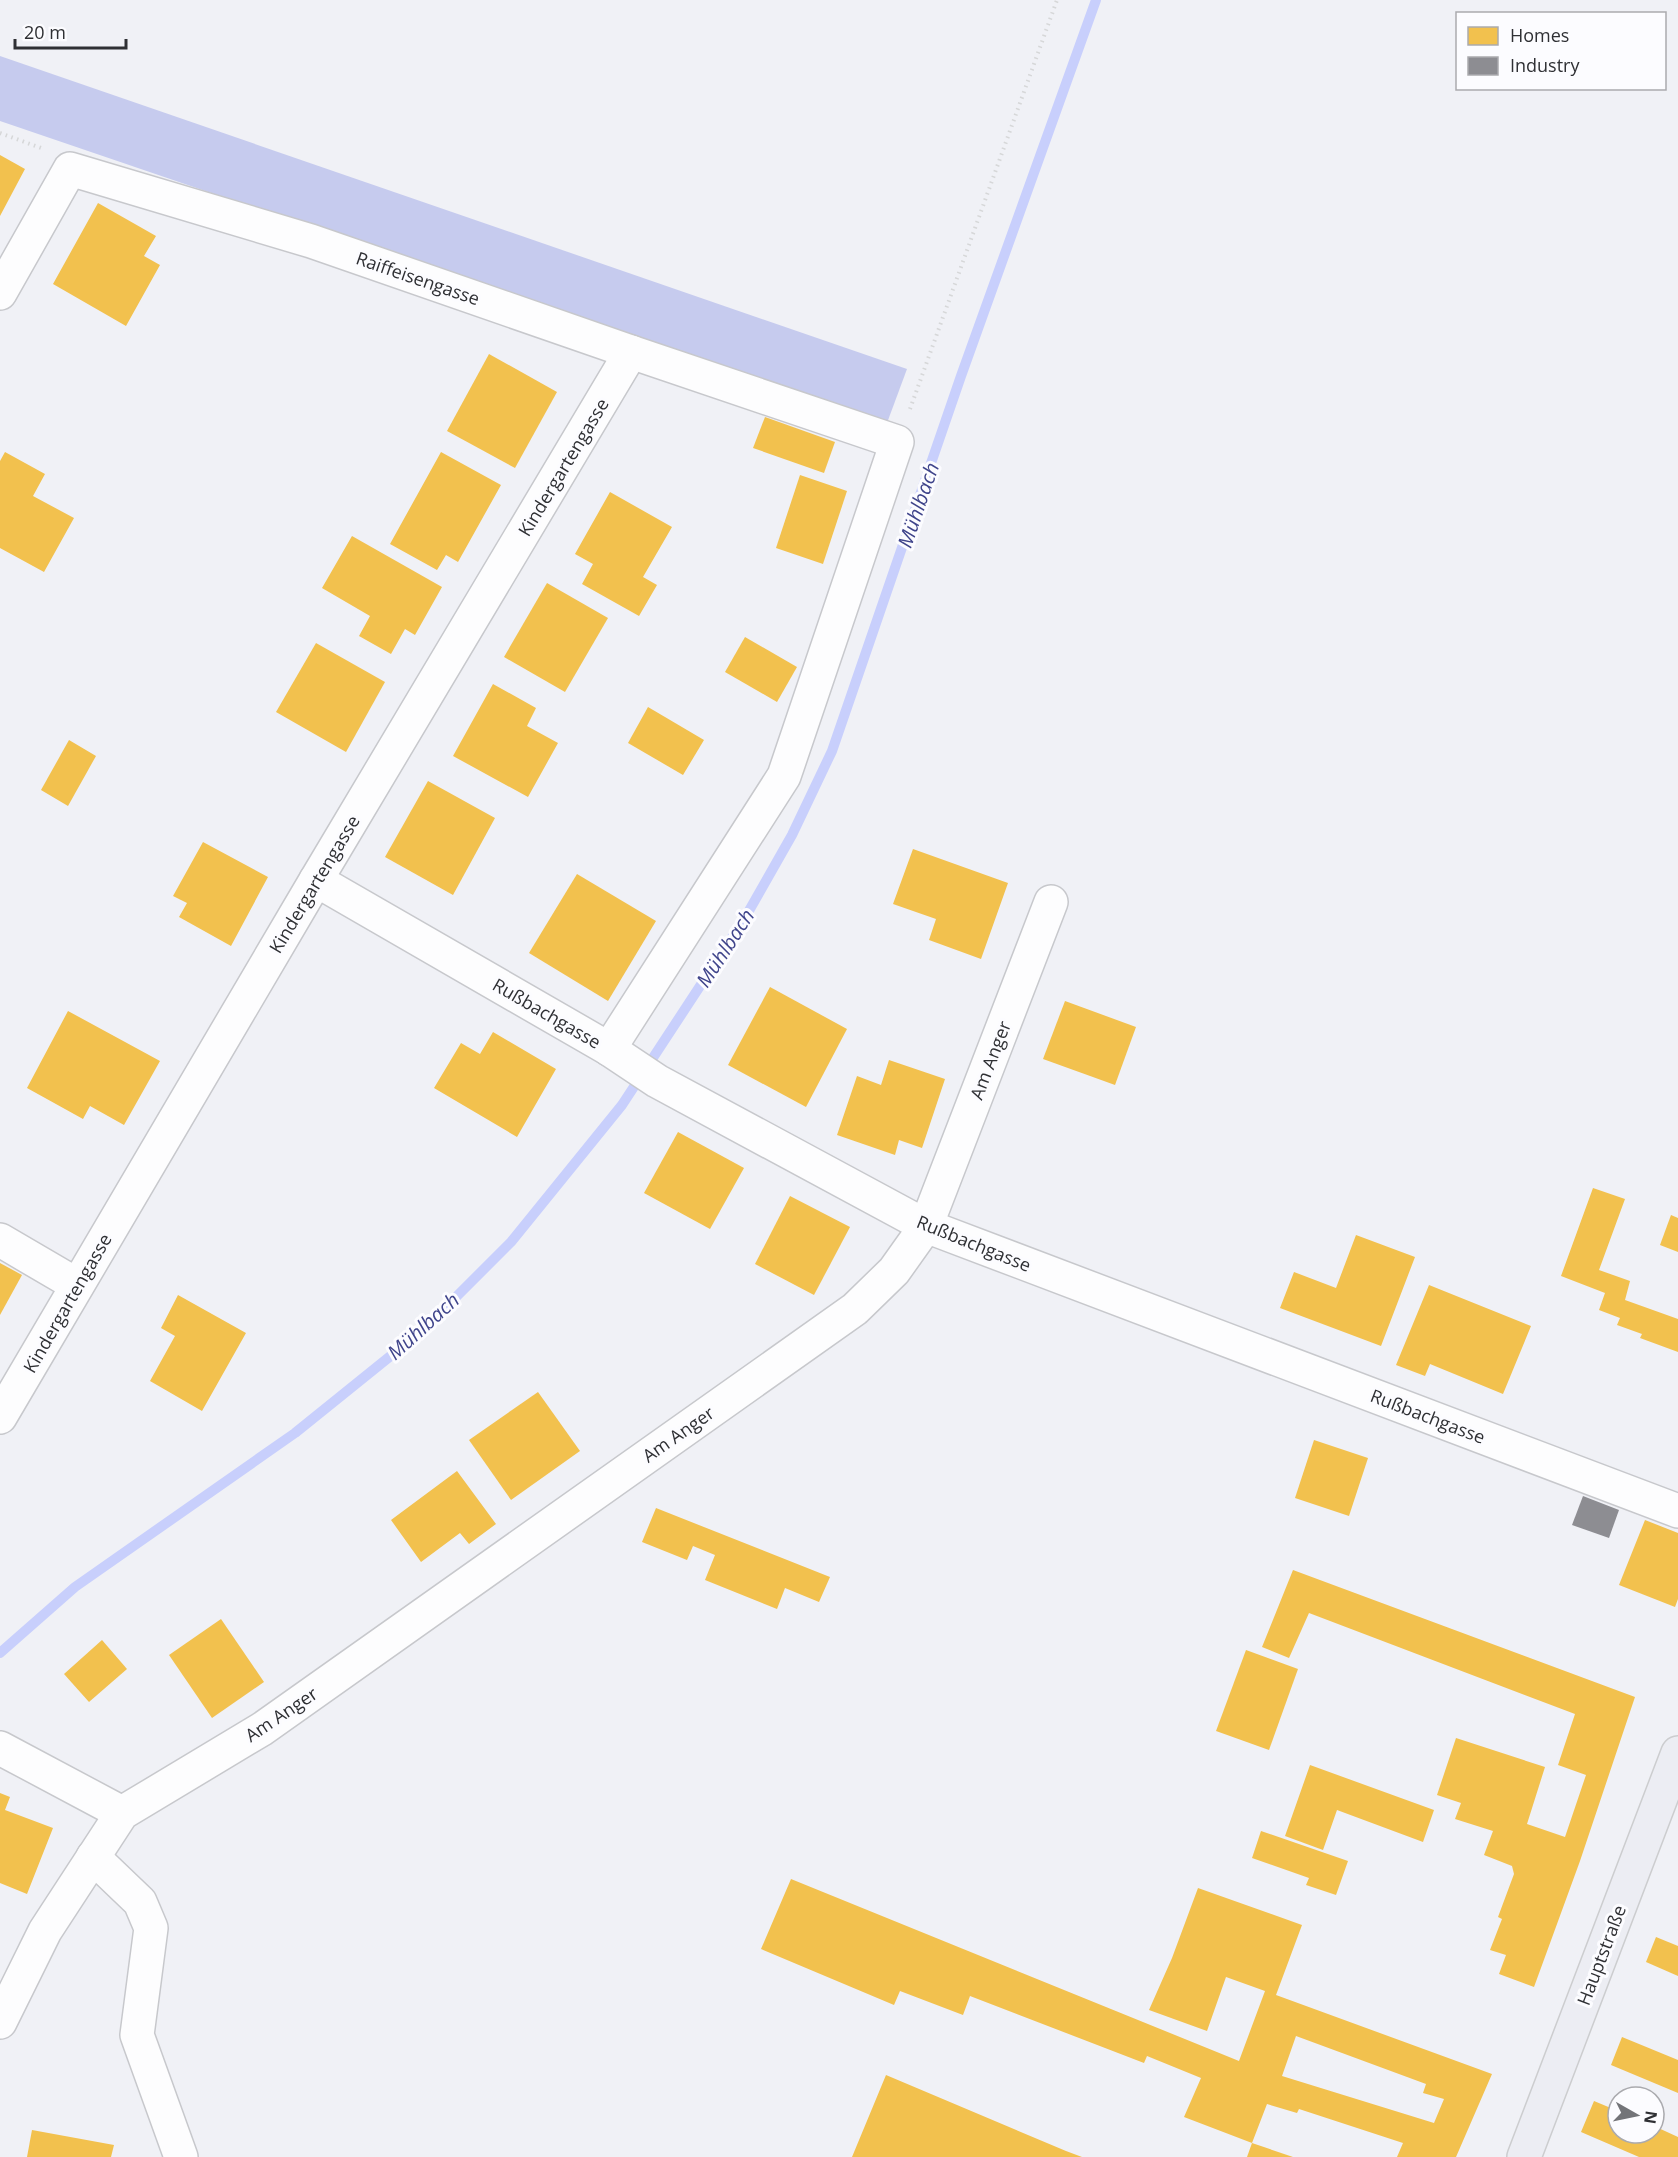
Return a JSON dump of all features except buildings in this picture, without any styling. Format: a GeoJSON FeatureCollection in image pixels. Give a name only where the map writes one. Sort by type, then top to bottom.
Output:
{"type":"FeatureCollection","features":[{"type":"Feature","properties":{"kind":"main road","name":"Hauptstraße"},"geometry":{"type":"LineString","coordinates":[[1524,2157],[1678,1753]]}},
{"type":"Feature","properties":{"kind":"street","name":"Raiffeisengasse"},"geometry":{"type":"LineString","coordinates":[[70,170],[311,241],[897,442]]}},
{"type":"Feature","properties":{"kind":"street"},"geometry":{"type":"LineString","coordinates":[[0,293],[70,170]]}},
{"type":"Feature","properties":{"kind":"street","name":"Kindergartengasse"},"geometry":{"type":"LineString","coordinates":[[0,1418],[316,879],[631,352]]}},
{"type":"Feature","properties":{"kind":"street"},"geometry":{"type":"LineString","coordinates":[[613,1052],[784,776],[897,442]]}},
{"type":"Feature","properties":{"kind":"street","name":"Rußbachgasse"},"geometry":{"type":"LineString","coordinates":[[316,879],[613,1052],[657,1081],[926,1226],[1678,1511]]}},
{"type":"Feature","properties":{"kind":"street","name":"Am Anger"},"geometry":{"type":"LineString","coordinates":[[0,2022],[45,1931],[122,1813],[262,1729],[855,1309],[894,1271],[926,1226],[1051,902]]}},
{"type":"Feature","properties":{"kind":"street"},"geometry":{"type":"LineString","coordinates":[[0,1240],[77,1285]]}},
{"type":"Feature","properties":{"kind":"street"},"geometry":{"type":"LineString","coordinates":[[0,1748],[122,1813]]}},
{"type":"Feature","properties":{"kind":"street"},"geometry":{"type":"LineString","coordinates":[[93,1857],[140,1902],[151,1928],[137,2036],[181,2157]]}},
{"type":"Feature","properties":{"kind":"path"},"geometry":{"type":"LineString","coordinates":[[897,442],[1057,0]]}},
{"type":"Feature","properties":{"kind":"path"},"geometry":{"type":"LineString","coordinates":[[0,133],[38,146],[70,170]]}},
{"type":"Feature","properties":{"kind":"shaded area"},"geometry":{"type":"Polygon","coordinates":[[[0,56],[907,369],[887,423],[0,121],[0,56]]]}},
{"type":"Feature","properties":{"kind":"waterway","name":"Mühlbach"},"geometry":{"type":"LineString","coordinates":[[0,1653],[75,1587],[295,1433],[424,1329],[511,1242],[622,1105],[746,916],[792,835],[832,751],[961,376],[1096,0]]}}]}
